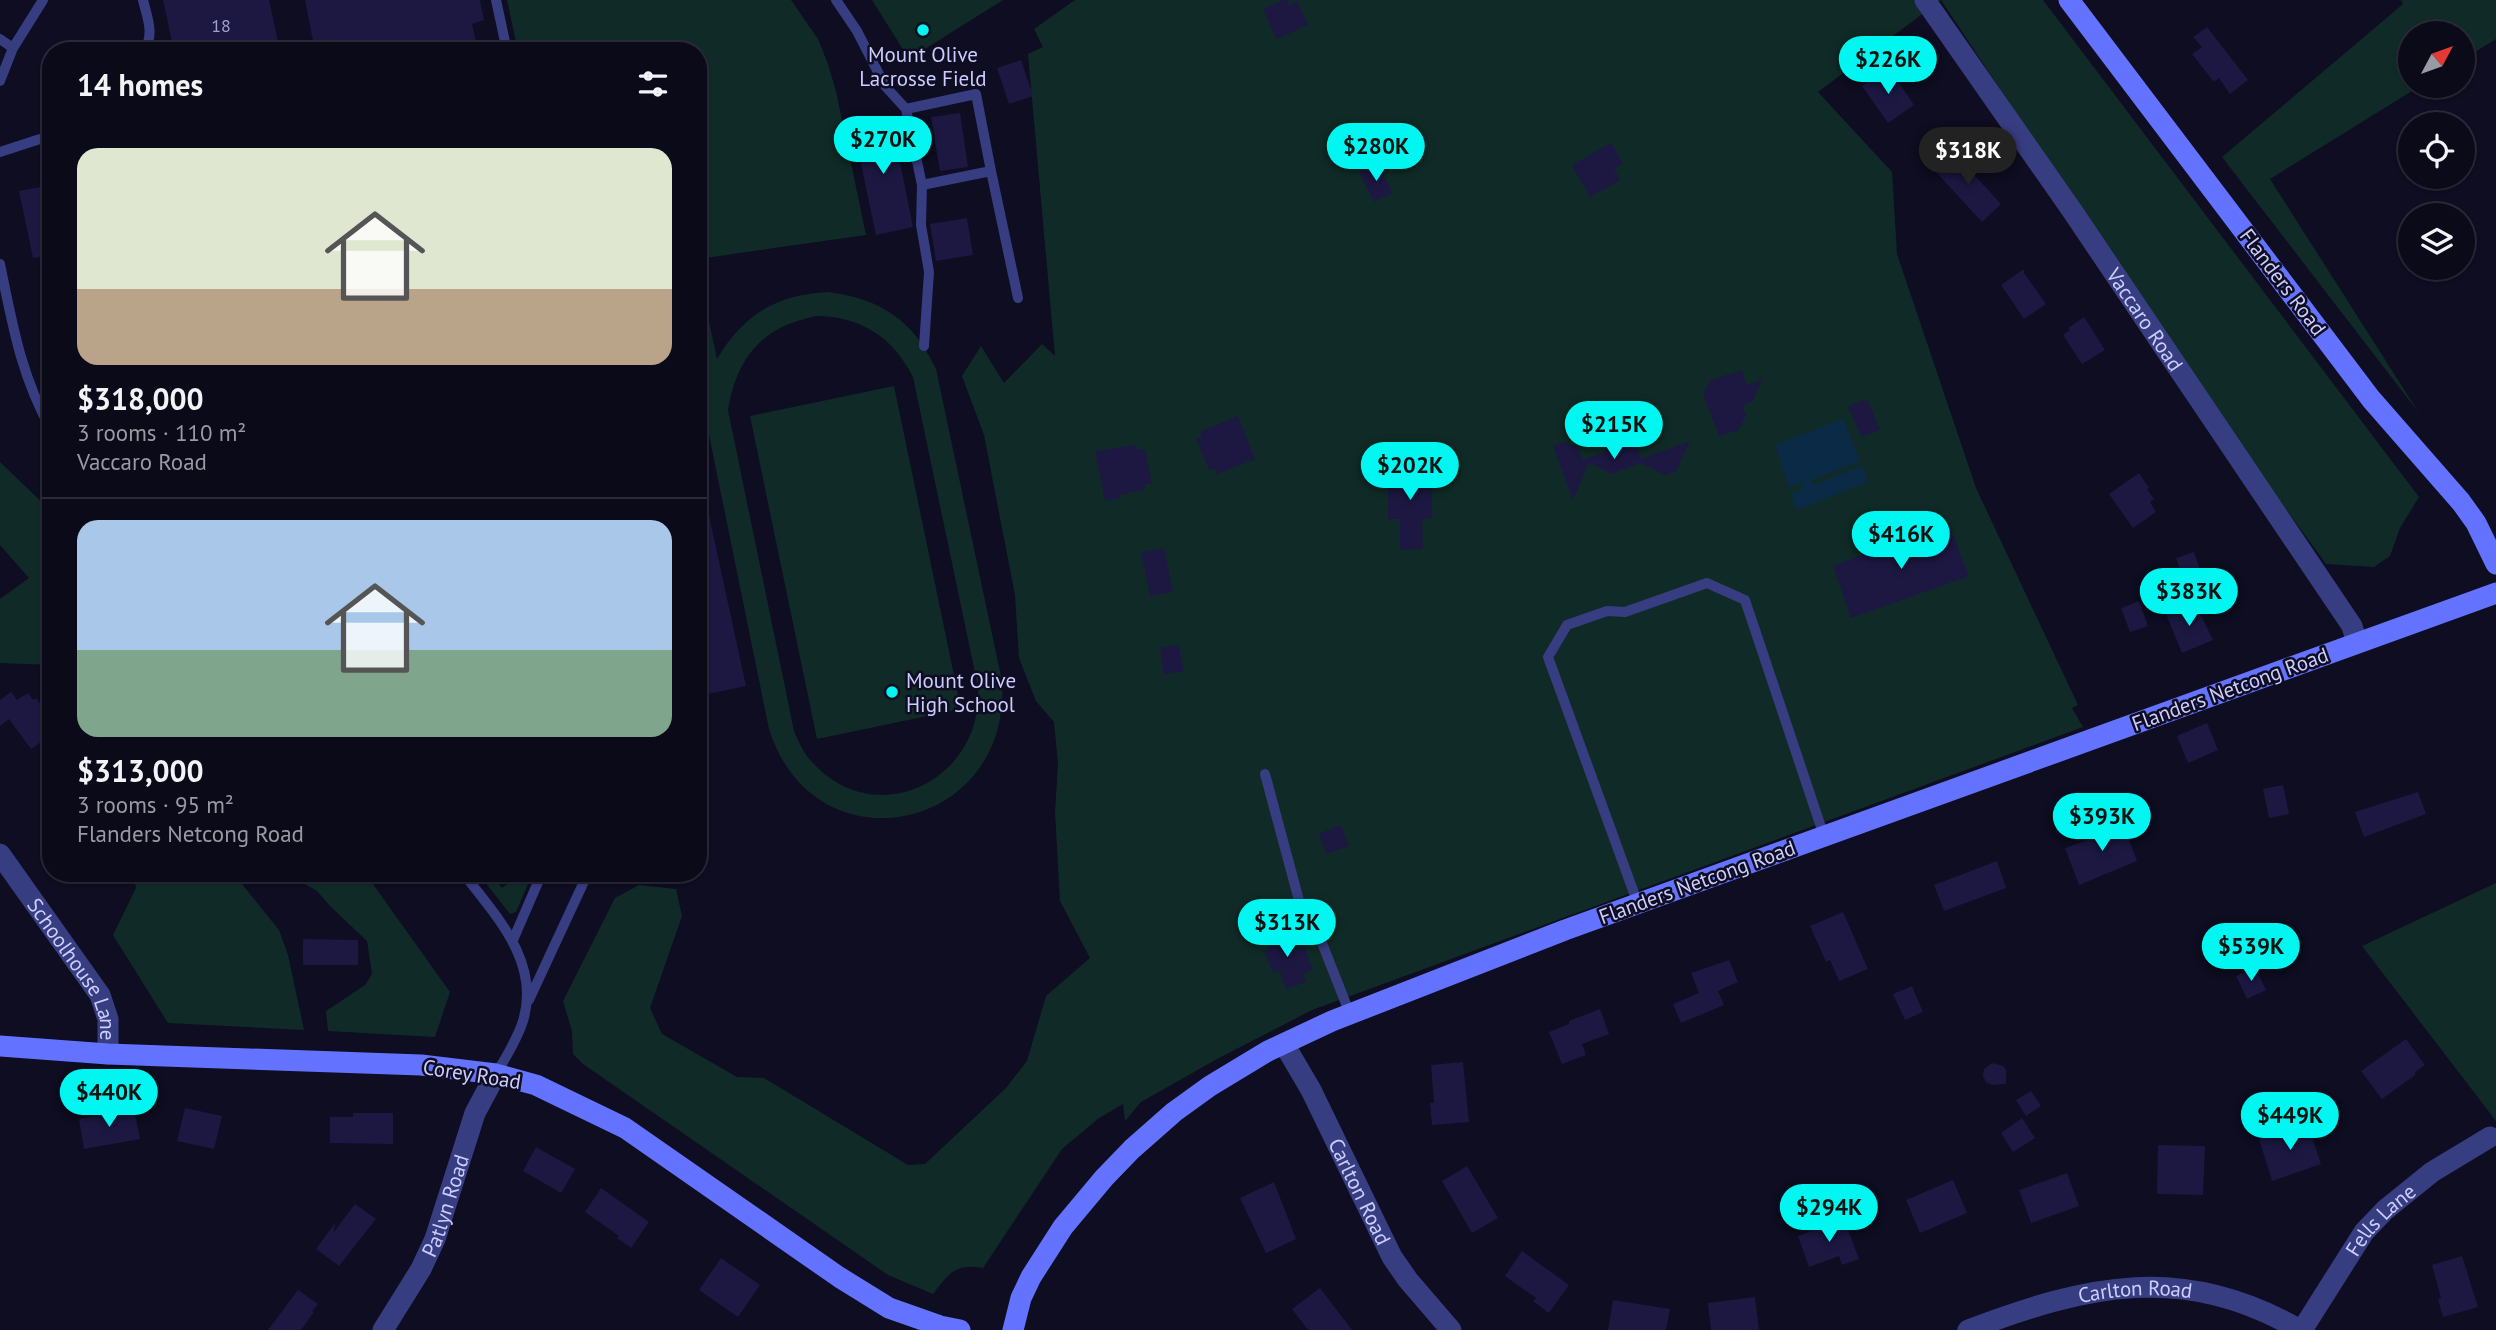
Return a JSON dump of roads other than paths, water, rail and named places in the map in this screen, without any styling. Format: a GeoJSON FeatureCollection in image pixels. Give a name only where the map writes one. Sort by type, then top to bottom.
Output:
{"type":"FeatureCollection","features":[{"type":"Feature","properties":{"kind":"main road","name":"Flanders Road"},"geometry":{"type":"LineString","coordinates":[[2069,0],[2371,398],[2461,502],[2483,536],[2496,564]]}},
{"type":"Feature","properties":{"kind":"main road","name":"Flanders Netcong Road"},"geometry":{"type":"LineString","coordinates":[[1013,1330],[1021,1298],[1040,1261],[1076,1209],[1117,1163],[1191,1098],[1284,1044],[1350,1014],[1492,957],[2496,593]]}},
{"type":"Feature","properties":{"kind":"main road","name":"Corey Road"},"geometry":{"type":"LineString","coordinates":[[0,1046],[108,1054],[421,1065],[496,1074],[536,1085],[604,1116],[646,1141],[839,1278],[889,1308],[960,1330]]}},
{"type":"Feature","properties":{"kind":"street","name":"Vaccaro Road"},"geometry":{"type":"LineString","coordinates":[[1925,0],[2127,291],[2352,626],[2357,643]]}},
{"type":"Feature","properties":{"kind":"street","name":"Schoolhouse Lane"},"geometry":{"type":"LineString","coordinates":[[0,854],[100,995],[108,1019],[108,1054]]}},
{"type":"Feature","properties":{"kind":"street","name":"Carlton Road"},"geometry":{"type":"LineString","coordinates":[[1284,1044],[1311,1090],[1392,1257],[1414,1288],[1451,1330]]}},
{"type":"Feature","properties":{"kind":"street","name":"Patlyn Road"},"geometry":{"type":"LineString","coordinates":[[383,1330],[421,1269],[435,1239],[475,1112],[496,1074]]}},
{"type":"Feature","properties":{"kind":"street","name":"Fells Lane"},"geometry":{"type":"LineString","coordinates":[[2301,1330],[2364,1232],[2432,1172],[2490,1137]]}},
{"type":"Feature","properties":{"kind":"street","name":"Carlton Road"},"geometry":{"type":"LineString","coordinates":[[1968,1330],[2040,1304],[2122,1287],[2165,1288],[2205,1293],[2241,1302],[2301,1330]]}},
{"type":"Feature","properties":{"kind":"lane"},"geometry":{"type":"LineString","coordinates":[[0,81],[13,48],[43,0]]}},
{"type":"Feature","properties":{"kind":"lane"},"geometry":{"type":"LineString","coordinates":[[143,0],[150,30],[149,42]]}},
{"type":"Feature","properties":{"kind":"lane"},"geometry":{"type":"LineString","coordinates":[[496,0],[505,42]]}},
{"type":"Feature","properties":{"kind":"lane"},"geometry":{"type":"LineString","coordinates":[[836,0],[857,31],[885,86],[906,109],[922,185],[921,225],[929,272],[924,346]]}},
{"type":"Feature","properties":{"kind":"lane"},"geometry":{"type":"LineString","coordinates":[[0,39],[13,48]]}},
{"type":"Feature","properties":{"kind":"lane"},"geometry":{"type":"LineString","coordinates":[[906,109],[976,94],[1018,298]]}},
{"type":"Feature","properties":{"kind":"lane"},"geometry":{"type":"LineString","coordinates":[[0,152],[42,139]]}},
{"type":"Feature","properties":{"kind":"lane"},"geometry":{"type":"LineString","coordinates":[[922,185],[992,171]]}},
{"type":"Feature","properties":{"kind":"lane"},"geometry":{"type":"LineString","coordinates":[[0,264],[24,371],[42,413]]}},
{"type":"Feature","properties":{"kind":"lane"},"geometry":{"type":"LineString","coordinates":[[1638,904],[1548,657],[1567,625],[1607,611],[1625,612],[1707,583],[1745,600],[1824,836]]}},
{"type":"Feature","properties":{"kind":"lane"},"geometry":{"type":"LineString","coordinates":[[1265,774],[1300,904],[1320,938],[1350,1014]]}},
{"type":"Feature","properties":{"kind":"lane"},"geometry":{"type":"LineString","coordinates":[[470,882],[513,940],[524,969],[526,1006]]}},
{"type":"Feature","properties":{"kind":"lane"},"geometry":{"type":"LineString","coordinates":[[513,940],[538,882]]}},
{"type":"Feature","properties":{"kind":"lane"},"geometry":{"type":"LineString","coordinates":[[496,1074],[514,1044],[526,1006],[584,882]]}},
{"type":"Feature","properties":{"kind":"water"},"geometry":{"type":"Polygon","coordinates":[[[1843,419],[1860,461],[1811,480],[1813,485],[1862,466],[1868,482],[1797,510],[1790,494],[1803,489],[1802,483],[1789,487],[1775,445],[1843,419]]]}},
{"type":"Feature","properties":{"kind":"place","name":"Mount Olive Lacrosse Field"},"geometry":{"type":"Point","coordinates":[923,30]}},
{"type":"Feature","properties":{"kind":"place","name":"Mount Olive High School"},"geometry":{"type":"Point","coordinates":[892,692]}}]}
